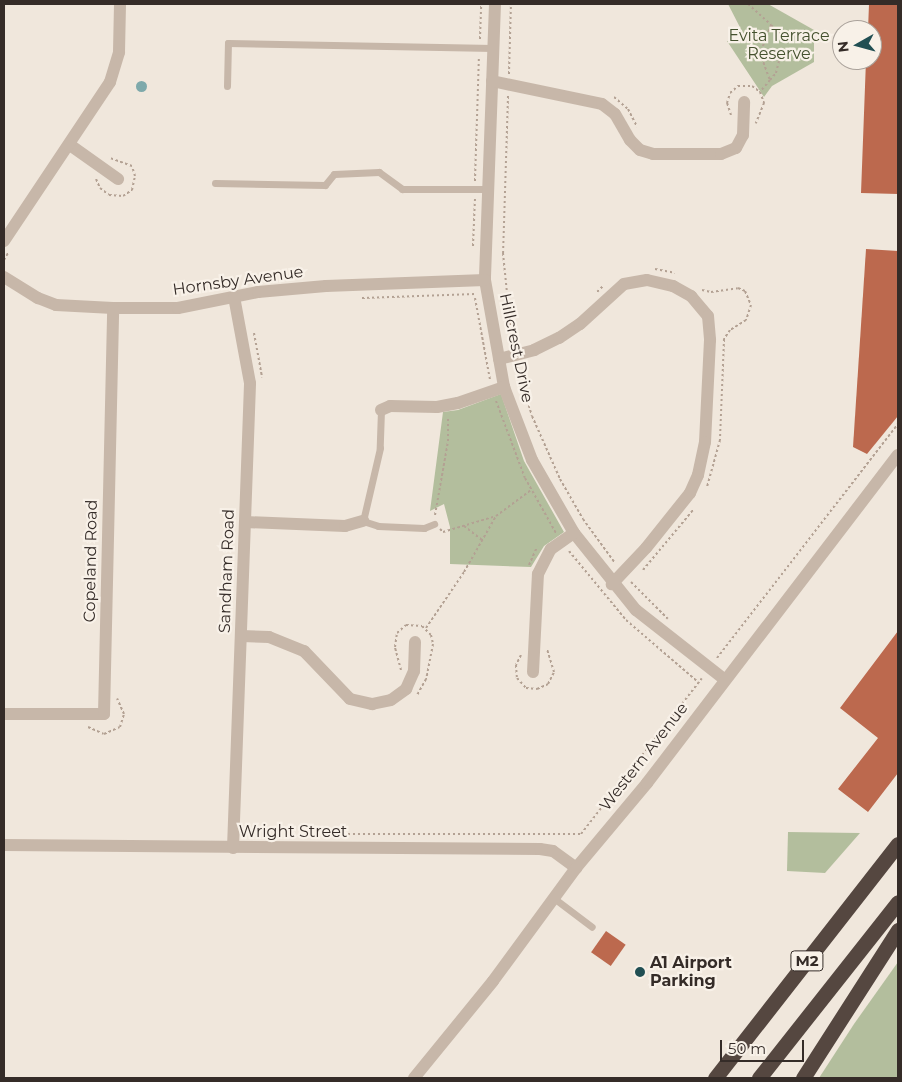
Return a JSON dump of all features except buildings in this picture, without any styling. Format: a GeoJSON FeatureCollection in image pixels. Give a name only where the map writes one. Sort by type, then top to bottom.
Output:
{"type":"FeatureCollection","features":[{"type":"Feature","properties":{"kind":"highway","name":"M2"},"geometry":{"type":"LineString","coordinates":[[715,1078],[898,844]]}},
{"type":"Feature","properties":{"kind":"highway","name":"M2"},"geometry":{"type":"LineString","coordinates":[[759,1078],[898,902]]}},
{"type":"Feature","properties":{"kind":"highway"},"geometry":{"type":"LineString","coordinates":[[803,1078],[898,930]]}},
{"type":"Feature","properties":{"kind":"street"},"geometry":{"type":"LineString","coordinates":[[4,241],[70,146],[110,82],[116,67],[120,4]]}},
{"type":"Feature","properties":{"kind":"street","name":"Hillcrest Drive"},"geometry":{"type":"LineString","coordinates":[[495,4],[485,280],[504,387],[532,460],[574,533],[612,584],[660,631],[714,663],[724,679]]}},
{"type":"Feature","properties":{"kind":"street"},"geometry":{"type":"LineString","coordinates":[[492,81],[602,104],[615,114],[635,146],[653,154],[721,154],[736,148],[743,135],[744,102]]}},
{"type":"Feature","properties":{"kind":"street"},"geometry":{"type":"LineString","coordinates":[[70,146],[118,180]]}},
{"type":"Feature","properties":{"kind":"street","name":"Hornsby Avenue"},"geometry":{"type":"LineString","coordinates":[[4,277],[38,298],[56,305],[113,308],[178,308],[234,297],[326,286],[485,280]]}},
{"type":"Feature","properties":{"kind":"street"},"geometry":{"type":"LineString","coordinates":[[499,359],[559,338],[580,324],[624,284],[648,280],[673,286],[691,296],[708,316],[710,340],[706,442],[698,475],[690,493],[612,584]]}},
{"type":"Feature","properties":{"kind":"street","name":"Sandham Road"},"geometry":{"type":"LineString","coordinates":[[233,848],[250,383],[234,297]]}},
{"type":"Feature","properties":{"kind":"street","name":"Copeland Road"},"geometry":{"type":"LineString","coordinates":[[4,714],[104,714],[113,308]]}},
{"type":"Feature","properties":{"kind":"street"},"geometry":{"type":"LineString","coordinates":[[381,410],[390,406],[448,405],[504,387]]}},
{"type":"Feature","properties":{"kind":"street","name":"Western Avenue"},"geometry":{"type":"LineString","coordinates":[[414,1078],[555,900],[576,868],[647,783],[724,679],[897,459]]}},
{"type":"Feature","properties":{"kind":"street"},"geometry":{"type":"LineString","coordinates":[[245,522],[345,526],[363,521]]}},
{"type":"Feature","properties":{"kind":"street"},"geometry":{"type":"LineString","coordinates":[[533,672],[538,574],[551,549],[574,533]]}},
{"type":"Feature","properties":{"kind":"street"},"geometry":{"type":"LineString","coordinates":[[240,636],[269,637],[304,651],[350,698],[372,704],[391,700],[406,689],[414,671],[415,642]]}},
{"type":"Feature","properties":{"kind":"street","name":"Wright Street"},"geometry":{"type":"LineString","coordinates":[[4,845],[540,849],[553,851],[576,868]]}},
{"type":"Feature","properties":{"kind":"lane"},"geometry":{"type":"LineString","coordinates":[[227,86],[228,43],[493,48]]}},
{"type":"Feature","properties":{"kind":"lane"},"geometry":{"type":"LineString","coordinates":[[215,183],[325,185],[334,174],[379,172],[402,189],[487,189]]}},
{"type":"Feature","properties":{"kind":"lane"},"geometry":{"type":"LineString","coordinates":[[381,410],[380,448],[363,521],[378,526],[414,528],[434,524]]}},
{"type":"Feature","properties":{"kind":"lane"},"geometry":{"type":"LineString","coordinates":[[555,900],[592,927]]}},
{"type":"Feature","properties":{"kind":"path"},"geometry":{"type":"LineString","coordinates":[[511,4],[503,253],[514,355],[532,416],[560,479],[583,519],[623,573],[670,621]]}},
{"type":"Feature","properties":{"kind":"path"},"geometry":{"type":"LineString","coordinates":[[748,4],[779,32],[781,40]]}},
{"type":"Feature","properties":{"kind":"path"},"geometry":{"type":"LineString","coordinates":[[770,25],[760,54],[770,80]]}},
{"type":"Feature","properties":{"kind":"path"},"geometry":{"type":"LineString","coordinates":[[760,92],[776,73],[779,61]]}},
{"type":"Feature","properties":{"kind":"path"},"geometry":{"type":"LineString","coordinates":[[508,84],[518,74]]}},
{"type":"Feature","properties":{"kind":"path"},"geometry":{"type":"LineString","coordinates":[[508,84],[517,97]]}},
{"type":"Feature","properties":{"kind":"path"},"geometry":{"type":"LineString","coordinates":[[734,121],[728,109],[730,93],[745,86],[760,92],[764,103],[755,132]]}},
{"type":"Feature","properties":{"kind":"path"},"geometry":{"type":"LineString","coordinates":[[608,94],[628,109],[639,132]]}},
{"type":"Feature","properties":{"kind":"path"},"geometry":{"type":"LineString","coordinates":[[651,269],[679,275]]}},
{"type":"Feature","properties":{"kind":"path"},"geometry":{"type":"LineString","coordinates":[[594,294],[607,282]]}},
{"type":"Feature","properties":{"kind":"path"},"geometry":{"type":"LineString","coordinates":[[696,285],[711,292],[738,288],[745,291],[751,305],[746,320],[730,330],[724,339],[720,440],[716,462],[705,491]]}},
{"type":"Feature","properties":{"kind":"path"},"geometry":{"type":"LineString","coordinates":[[514,355],[518,342]]}},
{"type":"Feature","properties":{"kind":"path"},"geometry":{"type":"LineString","coordinates":[[514,355],[526,364]]}},
{"type":"Feature","properties":{"kind":"path"},"geometry":{"type":"LineString","coordinates":[[448,405],[448,441],[434,524],[444,532],[496,516],[531,490]]}},
{"type":"Feature","properties":{"kind":"path"},"geometry":{"type":"LineString","coordinates":[[301,834],[581,834],[898,424]]}},
{"type":"Feature","properties":{"kind":"path"},"geometry":{"type":"LineString","coordinates":[[623,573],[669,542],[697,504]]}},
{"type":"Feature","properties":{"kind":"path"},"geometry":{"type":"LineString","coordinates":[[426,628],[496,516]]}},
{"type":"Feature","properties":{"kind":"path"},"geometry":{"type":"LineString","coordinates":[[464,526],[482,540]]}},
{"type":"Feature","properties":{"kind":"path"},"geometry":{"type":"LineString","coordinates":[[620,559],[623,573]]}},
{"type":"Feature","properties":{"kind":"path"},"geometry":{"type":"LineString","coordinates":[[398,679],[401,663],[395,648],[397,633],[406,625],[426,628]]}},
{"type":"Feature","properties":{"kind":"path"},"geometry":{"type":"LineString","coordinates":[[415,696],[426,679],[430,662],[432,644],[426,628]]}},
{"type":"Feature","properties":{"kind":"path"},"geometry":{"type":"LineString","coordinates":[[711,653],[714,663]]}},
{"type":"Feature","properties":{"kind":"green space","name":"Evita Terrace Reserve"},"geometry":{"type":"Polygon","coordinates":[[[728,4],[768,4],[814,30],[814,62],[772,86],[764,97],[727,41],[747,41],[728,4]]]}},
{"type":"Feature","properties":{"kind":"green space"},"geometry":{"type":"Polygon","coordinates":[[[501,394],[524,461],[564,532],[544,546],[531,567],[450,564],[450,527],[444,504],[430,511],[443,412],[458,410],[501,394]]]}},
{"type":"Feature","properties":{"kind":"green space"},"geometry":{"type":"Polygon","coordinates":[[[788,832],[860,833],[825,873],[787,871],[788,832]]]}},
{"type":"Feature","properties":{"kind":"green space"},"geometry":{"type":"Polygon","coordinates":[[[898,962],[898,1078],[819,1078],[854,1024],[898,962]]]}},
{"type":"Feature","properties":{"kind":"water"},"geometry":{"type":"Polygon","coordinates":[[[141,80],[147,86],[141,92],[135,86],[141,80]]]}},
{"type":"Feature","properties":{"kind":"place","name":"A1 Airport Parking"},"geometry":{"type":"Point","coordinates":[640,972]}}]}
